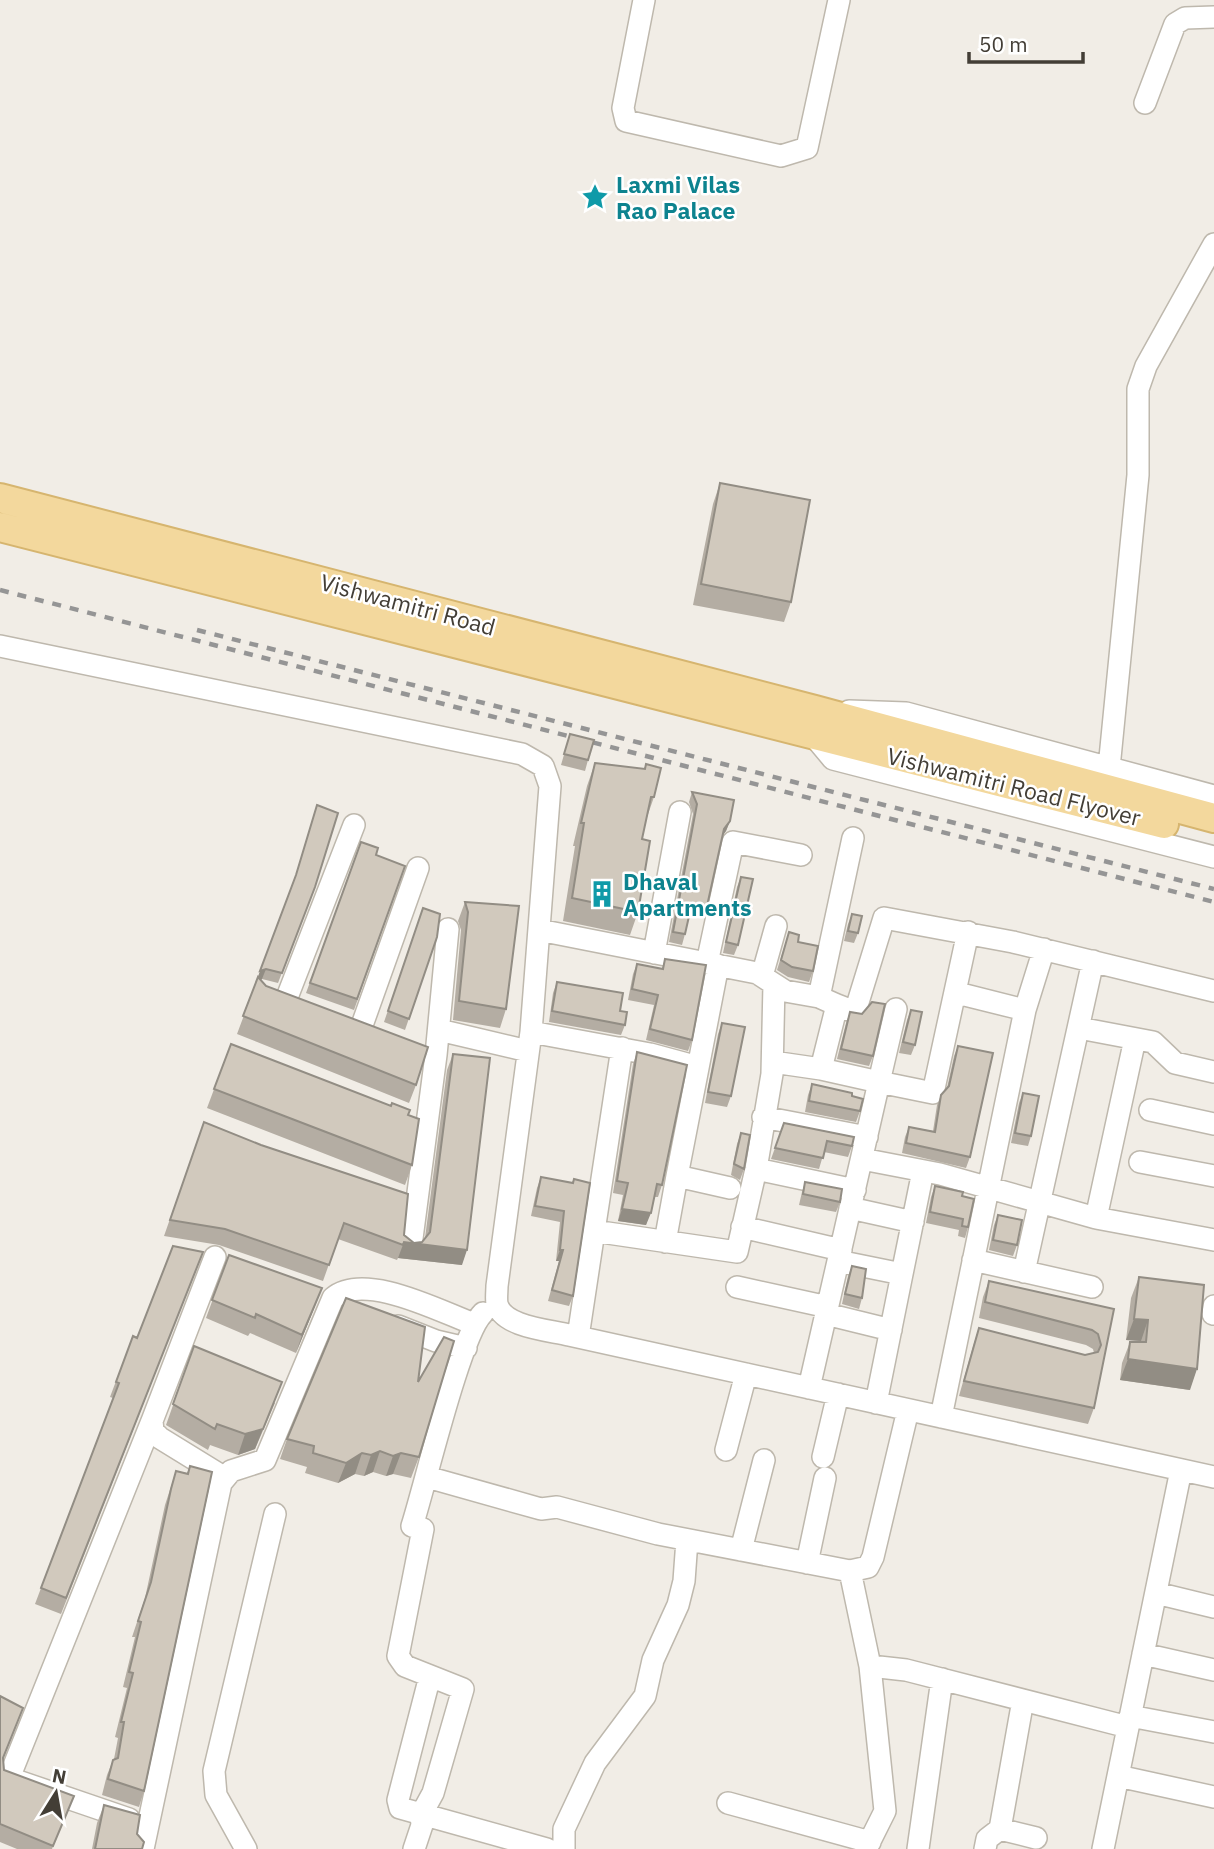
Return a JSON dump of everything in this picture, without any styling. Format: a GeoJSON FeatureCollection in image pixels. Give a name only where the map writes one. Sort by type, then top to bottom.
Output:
{"type":"FeatureCollection","features":[{"type":"Feature","properties":{"kind":"main road","name":"Vishwamitri Road"},"geometry":{"type":"LineString","coordinates":[[0,498],[814,723]]}},
{"type":"Feature","properties":{"kind":"main road","name":"Vishwamitri Road"},"geometry":{"type":"LineString","coordinates":[[0,527],[814,723]]}},
{"type":"Feature","properties":{"kind":"main road","name":"Vishwamitri Road Flyover"},"geometry":{"type":"LineString","coordinates":[[814,723],[1214,818]]}},
{"type":"Feature","properties":{"kind":"main road","name":"Vishwamitri Road Flyover"},"geometry":{"type":"LineString","coordinates":[[814,723],[1214,837]]}},
{"type":"Feature","properties":{"kind":"street"},"geometry":{"type":"LineString","coordinates":[[643,0],[623,108],[626,121],[781,156],[807,148],[839,0]]}},
{"type":"Feature","properties":{"kind":"street"},"geometry":{"type":"LineString","coordinates":[[1145,103],[1175,24],[1185,18],[1214,17]]}},
{"type":"Feature","properties":{"kind":"street"},"geometry":{"type":"LineString","coordinates":[[1109,768],[1138,475],[1138,389],[1146,366],[1214,244]]}},
{"type":"Feature","properties":{"kind":"street"},"geometry":{"type":"LineString","coordinates":[[0,646],[522,754],[543,766],[550,786],[530,1041],[497,1286],[497,1305],[505,1315],[518,1323],[578,1337],[1214,1477]]}},
{"type":"Feature","properties":{"kind":"street"},"geometry":{"type":"LineString","coordinates":[[1214,796],[906,713],[814,723],[833,759],[1214,857]]}},
{"type":"Feature","properties":{"kind":"street"},"geometry":{"type":"LineString","coordinates":[[654,953],[680,812]]}},
{"type":"Feature","properties":{"kind":"street"},"geometry":{"type":"LineString","coordinates":[[286,1000],[354,825]]}},
{"type":"Feature","properties":{"kind":"street"},"geometry":{"type":"LineString","coordinates":[[821,1069],[828,1001],[853,838]]}},
{"type":"Feature","properties":{"kind":"street"},"geometry":{"type":"LineString","coordinates":[[665,1242],[698,1067],[733,842],[801,855]]}},
{"type":"Feature","properties":{"kind":"street"},"geometry":{"type":"LineString","coordinates":[[361,1028],[418,868]]}},
{"type":"Feature","properties":{"kind":"street"},"geometry":{"type":"LineString","coordinates":[[539,930],[712,964],[768,980],[785,991],[828,1001],[855,1012],[884,918],[968,932],[1214,991]]}},
{"type":"Feature","properties":{"kind":"street"},"geometry":{"type":"LineString","coordinates":[[594,1231],[737,1252],[756,1169],[773,1062],[768,980],[776,926]]}},
{"type":"Feature","properties":{"kind":"street"},"geometry":{"type":"LineString","coordinates":[[411,1246],[439,1030],[448,929]]}},
{"type":"Feature","properties":{"kind":"street"},"geometry":{"type":"LineString","coordinates":[[773,1062],[821,1069],[933,1093],[957,993],[968,932]]}},
{"type":"Feature","properties":{"kind":"street"},"geometry":{"type":"LineString","coordinates":[[941,1417],[1026,1010],[1044,949]]}},
{"type":"Feature","properties":{"kind":"street"},"geometry":{"type":"LineString","coordinates":[[1024,1272],[1093,961]]}},
{"type":"Feature","properties":{"kind":"street"},"geometry":{"type":"LineString","coordinates":[[264,992],[311,1009]]}},
{"type":"Feature","properties":{"kind":"street"},"geometry":{"type":"LineString","coordinates":[[957,993],[1026,1010]]}},
{"type":"Feature","properties":{"kind":"street"},"geometry":{"type":"LineString","coordinates":[[809,1388],[896,1009]]}},
{"type":"Feature","properties":{"kind":"street"},"geometry":{"type":"LineString","coordinates":[[336,1018],[386,1037]]}},
{"type":"Feature","properties":{"kind":"street"},"geometry":{"type":"LineString","coordinates":[[1079,1027],[1153,1042],[1175,1063],[1214,1072]]}},
{"type":"Feature","properties":{"kind":"street"},"geometry":{"type":"LineString","coordinates":[[439,1030],[622,1048],[698,1067]]}},
{"type":"Feature","properties":{"kind":"street"},"geometry":{"type":"LineString","coordinates":[[1096,1218],[1135,1038]]}},
{"type":"Feature","properties":{"kind":"street"},"geometry":{"type":"LineString","coordinates":[[411,1046],[436,1055]]}},
{"type":"Feature","properties":{"kind":"street"},"geometry":{"type":"LineString","coordinates":[[578,1337],[622,1048]]}},
{"type":"Feature","properties":{"kind":"street"},"geometry":{"type":"LineString","coordinates":[[1150,1110],[1214,1124]]}},
{"type":"Feature","properties":{"kind":"street"},"geometry":{"type":"LineString","coordinates":[[763,1117],[867,1137]]}},
{"type":"Feature","properties":{"kind":"street"},"geometry":{"type":"LineString","coordinates":[[862,1159],[988,1187],[1096,1218],[1214,1240]]}},
{"type":"Feature","properties":{"kind":"street"},"geometry":{"type":"LineString","coordinates":[[1140,1162],[1214,1176]]}},
{"type":"Feature","properties":{"kind":"street"},"geometry":{"type":"LineString","coordinates":[[756,1169],[853,1199],[913,1222]]}},
{"type":"Feature","properties":{"kind":"street"},"geometry":{"type":"LineString","coordinates":[[876,1403],[923,1171]]}},
{"type":"Feature","properties":{"kind":"street"},"geometry":{"type":"LineString","coordinates":[[677,1176],[730,1188]]}},
{"type":"Feature","properties":{"kind":"street"},"geometry":{"type":"LineString","coordinates":[[742,1227],[902,1274]]}},
{"type":"Feature","properties":{"kind":"street"},"geometry":{"type":"LineString","coordinates":[[148,1824],[9,1778],[152,1421],[222,1259],[192,1253]]}},
{"type":"Feature","properties":{"kind":"street"},"geometry":{"type":"LineString","coordinates":[[973,1260],[1092,1287]]}},
{"type":"Feature","properties":{"kind":"street"},"geometry":{"type":"LineString","coordinates":[[737,1287],[891,1329]]}},
{"type":"Feature","properties":{"kind":"street"},"geometry":{"type":"LineString","coordinates":[[143,1849],[221,1483],[231,1471],[265,1460],[345,1305],[350,1288],[382,1290],[474,1324]]}},
{"type":"Feature","properties":{"kind":"street"},"geometry":{"type":"LineString","coordinates":[[307,1289],[345,1305]]}},
{"type":"Feature","properties":{"kind":"street"},"geometry":{"type":"LineString","coordinates":[[414,1849],[422,1825],[421,1815],[437,1781],[463,1689],[405,1666],[398,1656],[423,1530],[412,1526],[474,1324],[481,1314],[497,1305]]}},
{"type":"Feature","properties":{"kind":"street"},"geometry":{"type":"LineString","coordinates":[[380,1320],[436,1341],[466,1348]]}},
{"type":"Feature","properties":{"kind":"street"},"geometry":{"type":"LineString","coordinates":[[959,1326],[984,1333]]}},
{"type":"Feature","properties":{"kind":"street"},"geometry":{"type":"LineString","coordinates":[[726,1450],[746,1374]]}},
{"type":"Feature","properties":{"kind":"street"},"geometry":{"type":"LineString","coordinates":[[807,1563],[838,1394]]}},
{"type":"Feature","properties":{"kind":"street"},"geometry":{"type":"LineString","coordinates":[[428,1476],[541,1509],[557,1507],[687,1540],[850,1571],[867,1567],[873,1557],[908,1410]]}},
{"type":"Feature","properties":{"kind":"street"},"geometry":{"type":"LineString","coordinates":[[152,1421],[153,1431],[160,1438],[225,1478]]}},
{"type":"Feature","properties":{"kind":"street"},"geometry":{"type":"LineString","coordinates":[[741,1550],[764,1460]]}},
{"type":"Feature","properties":{"kind":"street"},"geometry":{"type":"LineString","coordinates":[[1103,1849],[1181,1470]]}},
{"type":"Feature","properties":{"kind":"street"},"geometry":{"type":"LineString","coordinates":[[246,1849],[216,1795],[214,1770],[275,1514]]}},
{"type":"Feature","properties":{"kind":"street"},"geometry":{"type":"LineString","coordinates":[[564,1849],[564,1829],[595,1763],[645,1696],[653,1660],[678,1605],[684,1581],[687,1540]]}},
{"type":"Feature","properties":{"kind":"street"},"geometry":{"type":"LineString","coordinates":[[728,1803],[868,1846],[885,1811],[870,1666],[850,1571]]}},
{"type":"Feature","properties":{"kind":"street"},"geometry":{"type":"LineString","coordinates":[[1156,1593],[1214,1607]]}},
{"type":"Feature","properties":{"kind":"street"},"geometry":{"type":"LineString","coordinates":[[1143,1654],[1214,1670]]}},
{"type":"Feature","properties":{"kind":"street"},"geometry":{"type":"LineString","coordinates":[[870,1666],[906,1670],[1023,1700],[1129,1721],[1214,1732]]}},
{"type":"Feature","properties":{"kind":"street"},"geometry":{"type":"LineString","coordinates":[[430,1676],[398,1800],[400,1808],[547,1849]]}},
{"type":"Feature","properties":{"kind":"street"},"geometry":{"type":"LineString","coordinates":[[918,1849],[942,1679]]}},
{"type":"Feature","properties":{"kind":"street"},"geometry":{"type":"LineString","coordinates":[[985,1849],[987,1839],[1000,1829],[1023,1700]]}},
{"type":"Feature","properties":{"kind":"street"},"geometry":{"type":"LineString","coordinates":[[1118,1776],[1214,1797]]}},
{"type":"Feature","properties":{"kind":"street"},"geometry":{"type":"LineString","coordinates":[[1000,1829],[1036,1838]]}},
{"type":"Feature","properties":{"kind":"building"},"geometry":{"type":"Polygon","coordinates":[[[720,483],[810,500],[791,602],[701,584],[720,483]]]}},
{"type":"Feature","properties":{"kind":"building"},"geometry":{"type":"Polygon","coordinates":[[[570,734],[594,740],[588,760],[564,754],[570,734]]]}},
{"type":"Feature","properties":{"kind":"building"},"geometry":{"type":"Polygon","coordinates":[[[595,763],[645,769],[646,764],[661,768],[654,797],[651,797],[642,839],[650,841],[638,912],[572,898],[584,823],[581,823],[595,763]]]}},
{"type":"Feature","properties":{"kind":"building"},"geometry":{"type":"Polygon","coordinates":[[[692,792],[734,800],[730,821],[724,829],[707,906],[692,903],[685,934],[673,932],[697,804],[692,792]]]}},
{"type":"Feature","properties":{"kind":"building"},"geometry":{"type":"Polygon","coordinates":[[[317,805],[338,813],[315,887],[282,973],[266,969],[260,971],[296,875],[317,805]]]}},
{"type":"Feature","properties":{"kind":"building"},"geometry":{"type":"Polygon","coordinates":[[[361,842],[378,848],[376,855],[405,866],[357,999],[310,983],[361,842]]]}},
{"type":"Feature","properties":{"kind":"building"},"geometry":{"type":"Polygon","coordinates":[[[741,877],[753,879],[738,945],[726,942],[741,877]]]}},
{"type":"Feature","properties":{"kind":"building"},"geometry":{"type":"Polygon","coordinates":[[[465,902],[519,906],[506,1009],[459,1001],[468,912],[465,902]]]}},
{"type":"Feature","properties":{"kind":"building"},"geometry":{"type":"Polygon","coordinates":[[[423,908],[440,914],[437,937],[409,1019],[388,1011],[423,908]]]}},
{"type":"Feature","properties":{"kind":"building"},"geometry":{"type":"Polygon","coordinates":[[[852,914],[862,916],[858,933],[848,931],[852,914]]]}},
{"type":"Feature","properties":{"kind":"building"},"geometry":{"type":"Polygon","coordinates":[[[789,932],[799,935],[798,942],[818,946],[813,971],[792,967],[781,960],[789,932]]]}},
{"type":"Feature","properties":{"kind":"building"},"geometry":{"type":"Polygon","coordinates":[[[665,959],[706,965],[692,1040],[650,1029],[658,995],[632,989],[637,964],[663,969],[665,959]]]}},
{"type":"Feature","properties":{"kind":"building"},"geometry":{"type":"Polygon","coordinates":[[[258,977],[266,986],[428,1047],[416,1085],[243,1016],[258,977]]]}},
{"type":"Feature","properties":{"kind":"building"},"geometry":{"type":"Polygon","coordinates":[[[557,982],[623,993],[620,1011],[627,1012],[625,1025],[552,1011],[557,982]]]}},
{"type":"Feature","properties":{"kind":"building"},"geometry":{"type":"Polygon","coordinates":[[[872,1002],[885,1004],[873,1056],[841,1049],[850,1012],[862,1014],[872,1002]]]}},
{"type":"Feature","properties":{"kind":"building"},"geometry":{"type":"Polygon","coordinates":[[[911,1010],[922,1012],[915,1045],[903,1042],[911,1010]]]}},
{"type":"Feature","properties":{"kind":"building"},"geometry":{"type":"Polygon","coordinates":[[[722,1023],[745,1027],[731,1096],[708,1092],[722,1023]]]}},
{"type":"Feature","properties":{"kind":"building"},"geometry":{"type":"Polygon","coordinates":[[[231,1044],[391,1106],[392,1103],[410,1110],[408,1115],[419,1119],[412,1165],[214,1089],[231,1044]]]}},
{"type":"Feature","properties":{"kind":"building"},"geometry":{"type":"Polygon","coordinates":[[[958,1046],[993,1053],[970,1157],[906,1143],[909,1127],[935,1132],[941,1095],[949,1086],[958,1046]]]}},
{"type":"Feature","properties":{"kind":"building"},"geometry":{"type":"Polygon","coordinates":[[[637,1052],[687,1065],[662,1185],[657,1184],[651,1213],[622,1209],[628,1183],[617,1181],[637,1052]]]}},
{"type":"Feature","properties":{"kind":"building"},"geometry":{"type":"Polygon","coordinates":[[[453,1054],[490,1058],[467,1250],[404,1242],[403,1245],[344,1223],[329,1265],[225,1229],[170,1220],[204,1122],[261,1145],[408,1194],[404,1235],[414,1243],[422,1242],[430,1232],[453,1054]]]}},
{"type":"Feature","properties":{"kind":"building"},"geometry":{"type":"Polygon","coordinates":[[[812,1084],[852,1093],[852,1096],[863,1099],[860,1111],[809,1101],[812,1084]]]}},
{"type":"Feature","properties":{"kind":"building"},"geometry":{"type":"Polygon","coordinates":[[[1023,1093],[1039,1096],[1031,1136],[1015,1133],[1023,1093]]]}},
{"type":"Feature","properties":{"kind":"building"},"geometry":{"type":"Polygon","coordinates":[[[784,1123],[854,1137],[852,1146],[827,1141],[823,1158],[775,1148],[784,1123]]]}},
{"type":"Feature","properties":{"kind":"building"},"geometry":{"type":"Polygon","coordinates":[[[741,1133],[750,1135],[744,1169],[734,1164],[741,1133]]]}},
{"type":"Feature","properties":{"kind":"building"},"geometry":{"type":"Polygon","coordinates":[[[541,1177],[590,1183],[573,1296],[552,1290],[563,1250],[560,1250],[564,1211],[535,1206],[541,1177]]]}},
{"type":"Feature","properties":{"kind":"building"},"geometry":{"type":"Polygon","coordinates":[[[805,1182],[842,1189],[840,1202],[803,1194],[805,1182]]]}},
{"type":"Feature","properties":{"kind":"building"},"geometry":{"type":"Polygon","coordinates":[[[935,1186],[963,1192],[962,1196],[974,1199],[968,1227],[962,1226],[963,1219],[930,1212],[935,1186]]]}},
{"type":"Feature","properties":{"kind":"building"},"geometry":{"type":"Polygon","coordinates":[[[998,1215],[1022,1220],[1017,1245],[993,1240],[998,1215]]]}},
{"type":"Feature","properties":{"kind":"building"},"geometry":{"type":"Polygon","coordinates":[[[173,1246],[203,1252],[66,1598],[41,1588],[119,1383],[116,1382],[133,1336],[137,1338],[173,1246]]]}},
{"type":"Feature","properties":{"kind":"building"},"geometry":{"type":"Polygon","coordinates":[[[229,1255],[322,1288],[302,1335],[256,1314],[255,1318],[212,1300],[229,1255]]]}},
{"type":"Feature","properties":{"kind":"building"},"geometry":{"type":"Polygon","coordinates":[[[852,1266],[866,1269],[862,1298],[845,1294],[852,1266]]]}},
{"type":"Feature","properties":{"kind":"building"},"geometry":{"type":"Polygon","coordinates":[[[1139,1277],[1204,1285],[1197,1369],[1128,1359],[1130,1342],[1146,1342],[1148,1320],[1134,1319],[1139,1277]]]}},
{"type":"Feature","properties":{"kind":"building"},"geometry":{"type":"Polygon","coordinates":[[[989,1281],[1114,1309],[1094,1408],[964,1381],[979,1328],[1085,1355],[1098,1352],[1101,1345],[1098,1334],[1092,1330],[985,1302],[989,1281]]]}},
{"type":"Feature","properties":{"kind":"building"},"geometry":{"type":"Polygon","coordinates":[[[346,1298],[425,1327],[418,1382],[444,1337],[454,1341],[419,1457],[401,1453],[393,1456],[380,1451],[371,1455],[362,1453],[346,1463],[313,1453],[314,1446],[287,1439],[346,1298]]]}},
{"type":"Feature","properties":{"kind":"building"},"geometry":{"type":"Polygon","coordinates":[[[194,1346],[282,1382],[263,1429],[245,1434],[217,1424],[215,1429],[173,1404],[194,1346]]]}},
{"type":"Feature","properties":{"kind":"building"},"geometry":{"type":"Polygon","coordinates":[[[190,1466],[212,1472],[144,1791],[108,1779],[113,1760],[118,1758],[124,1722],[121,1722],[133,1673],[129,1672],[141,1622],[138,1621],[151,1582],[171,1489],[176,1471],[188,1474],[190,1466]]]}},
{"type":"Feature","properties":{"kind":"building"},"geometry":{"type":"Polygon","coordinates":[[[0,1696],[23,1708],[3,1758],[4,1770],[74,1796],[53,1846],[0,1824],[0,1696]]]}},
{"type":"Feature","properties":{"kind":"building"},"geometry":{"type":"Polygon","coordinates":[[[104,1805],[140,1815],[137,1834],[144,1842],[142,1849],[95,1849],[104,1805]]]}},
{"type":"Feature","properties":{"kind":"railway"},"geometry":{"type":"LineString","coordinates":[[0,590],[1214,902]]}},
{"type":"Feature","properties":{"kind":"railway"},"geometry":{"type":"LineString","coordinates":[[197,630],[1214,889]]}},
{"type":"Feature","properties":{"kind":"place","name":"Laxmi Vilas Rao Palace"},"geometry":{"type":"Point","coordinates":[595,197]}},
{"type":"Feature","properties":{"kind":"place","name":"Dhaval Apartments"},"geometry":{"type":"Point","coordinates":[602,894]}}]}
